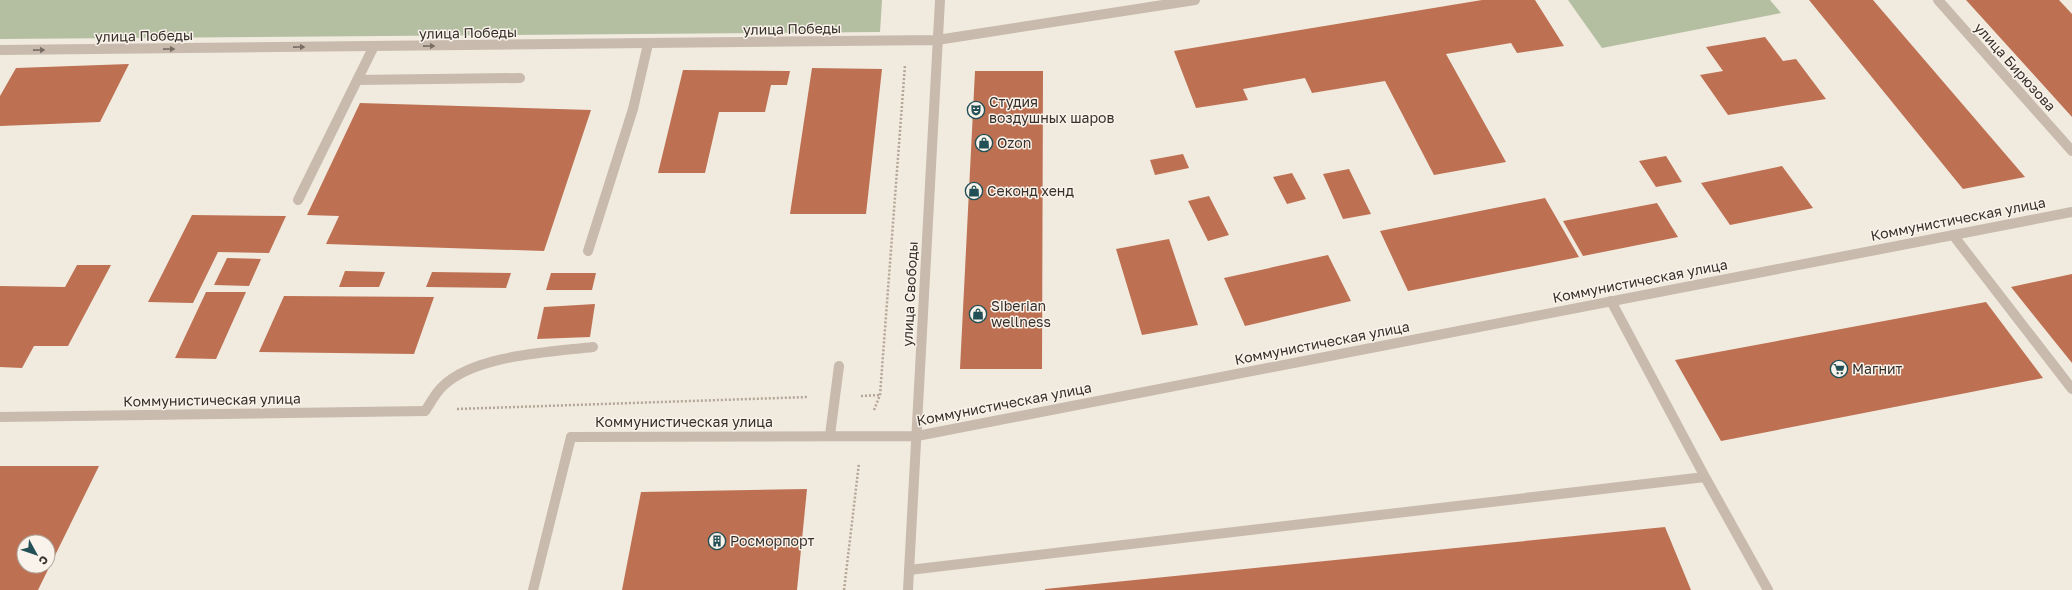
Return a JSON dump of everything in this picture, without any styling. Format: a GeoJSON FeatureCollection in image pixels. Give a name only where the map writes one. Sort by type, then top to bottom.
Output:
{"type":"FeatureCollection","features":[{"type":"Feature","properties":{"kind":"street","name":"улица Свободы"},"geometry":{"type":"LineString","coordinates":[[908,590],[940,0]]}},
{"type":"Feature","properties":{"kind":"street","name":"улица Победы"},"geometry":{"type":"LineString","coordinates":[[0,50],[937,40],[1195,0]]}},
{"type":"Feature","properties":{"kind":"street","name":"улица Бирюзова"},"geometry":{"type":"LineString","coordinates":[[1938,0],[2072,150]]}},
{"type":"Feature","properties":{"kind":"street"},"geometry":{"type":"LineString","coordinates":[[588,251],[633,109],[648,44]]}},
{"type":"Feature","properties":{"kind":"street"},"geometry":{"type":"LineString","coordinates":[[298,200],[374,46]]}},
{"type":"Feature","properties":{"kind":"street"},"geometry":{"type":"LineString","coordinates":[[357,80],[520,78]]}},
{"type":"Feature","properties":{"kind":"street","name":"Коммунистическая улица"},"geometry":{"type":"LineString","coordinates":[[532,590],[572,437],[917,436],[2072,212]]}},
{"type":"Feature","properties":{"kind":"street"},"geometry":{"type":"LineString","coordinates":[[1953,235],[2072,390]]}},
{"type":"Feature","properties":{"kind":"street"},"geometry":{"type":"LineString","coordinates":[[1611,301],[1705,478],[1768,590]]}},
{"type":"Feature","properties":{"kind":"street"},"geometry":{"type":"LineString","coordinates":[[425,411],[444,385],[478,366],[509,357],[593,347]]}},
{"type":"Feature","properties":{"kind":"street"},"geometry":{"type":"LineString","coordinates":[[830,436],[839,366]]}},
{"type":"Feature","properties":{"kind":"street","name":"Коммунистическая улица"},"geometry":{"type":"LineString","coordinates":[[0,417],[425,411]]}},
{"type":"Feature","properties":{"kind":"street"},"geometry":{"type":"LineString","coordinates":[[910,570],[1705,478]]}},
{"type":"Feature","properties":{"kind":"path"},"geometry":{"type":"LineString","coordinates":[[844,590],[862,435],[880,395],[907,41]]}},
{"type":"Feature","properties":{"kind":"path"},"geometry":{"type":"LineString","coordinates":[[425,411],[880,395]]}},
{"type":"Feature","properties":{"kind":"green space"},"geometry":{"type":"Polygon","coordinates":[[[0,0],[882,0],[880,32],[0,39],[0,0]]]}},
{"type":"Feature","properties":{"kind":"green space"},"geometry":{"type":"Polygon","coordinates":[[[1568,0],[1770,0],[1781,13],[1602,48],[1568,0]]]}},
{"type":"Feature","properties":{"kind":"building"},"geometry":{"type":"Polygon","coordinates":[[[1482,0],[1535,0],[1564,46],[1517,53],[1511,43],[1446,54],[1506,162],[1434,175],[1385,81],[1312,93],[1305,78],[1243,89],[1248,100],[1196,108],[1174,51],[1482,0]]]}},
{"type":"Feature","properties":{"kind":"building"},"geometry":{"type":"Polygon","coordinates":[[[1809,0],[1873,0],[2025,177],[1963,189],[1809,0]]]}},
{"type":"Feature","properties":{"kind":"building"},"geometry":{"type":"Polygon","coordinates":[[[1966,0],[2059,0],[2072,14],[2072,117],[1966,0]]]}},
{"type":"Feature","properties":{"kind":"building"},"geometry":{"type":"Polygon","coordinates":[[[1765,37],[1783,61],[1796,59],[1826,99],[1728,115],[1700,75],[1723,71],[1706,47],[1765,37]]]}},
{"type":"Feature","properties":{"kind":"building"},"geometry":{"type":"Polygon","coordinates":[[[129,64],[100,122],[0,126],[0,96],[16,68],[129,64]]]}},
{"type":"Feature","properties":{"kind":"building"},"geometry":{"type":"Polygon","coordinates":[[[812,68],[882,69],[866,214],[790,214],[812,68]]]}},
{"type":"Feature","properties":{"kind":"building"},"geometry":{"type":"Polygon","coordinates":[[[683,70],[790,71],[787,85],[771,85],[765,112],[719,112],[705,173],[658,173],[683,70]]]}},
{"type":"Feature","properties":{"kind":"building"},"geometry":{"type":"Polygon","coordinates":[[[975,71],[1043,71],[1042,369],[960,369],[975,71]]]}},
{"type":"Feature","properties":{"kind":"building"},"geometry":{"type":"Polygon","coordinates":[[[360,103],[591,110],[544,251],[326,244],[339,216],[307,215],[360,103]]]}},
{"type":"Feature","properties":{"kind":"building"},"geometry":{"type":"Polygon","coordinates":[[[1183,154],[1189,168],[1155,175],[1150,160],[1183,154]]]}},
{"type":"Feature","properties":{"kind":"building"},"geometry":{"type":"Polygon","coordinates":[[[1666,156],[1682,182],[1656,187],[1639,161],[1666,156]]]}},
{"type":"Feature","properties":{"kind":"building"},"geometry":{"type":"Polygon","coordinates":[[[1782,166],[1813,208],[1730,225],[1701,183],[1782,166]]]}},
{"type":"Feature","properties":{"kind":"building"},"geometry":{"type":"Polygon","coordinates":[[[1349,169],[1371,214],[1343,219],[1323,174],[1349,169]]]}},
{"type":"Feature","properties":{"kind":"building"},"geometry":{"type":"Polygon","coordinates":[[[1292,173],[1306,199],[1287,204],[1273,177],[1292,173]]]}},
{"type":"Feature","properties":{"kind":"building"},"geometry":{"type":"Polygon","coordinates":[[[1209,196],[1229,235],[1208,241],[1188,201],[1209,196]]]}},
{"type":"Feature","properties":{"kind":"building"},"geometry":{"type":"Polygon","coordinates":[[[1545,198],[1579,257],[1408,291],[1380,231],[1545,198]]]}},
{"type":"Feature","properties":{"kind":"building"},"geometry":{"type":"Polygon","coordinates":[[[1657,203],[1678,237],[1583,256],[1563,221],[1657,203]]]}},
{"type":"Feature","properties":{"kind":"building"},"geometry":{"type":"Polygon","coordinates":[[[192,215],[286,216],[269,253],[218,252],[193,303],[148,302],[192,215]]]}},
{"type":"Feature","properties":{"kind":"building"},"geometry":{"type":"Polygon","coordinates":[[[1169,239],[1198,325],[1142,335],[1116,249],[1169,239]]]}},
{"type":"Feature","properties":{"kind":"building"},"geometry":{"type":"Polygon","coordinates":[[[1328,255],[1351,301],[1245,326],[1224,278],[1328,255]]]}},
{"type":"Feature","properties":{"kind":"building"},"geometry":{"type":"Polygon","coordinates":[[[227,258],[261,259],[249,286],[214,285],[227,258]]]}},
{"type":"Feature","properties":{"kind":"building"},"geometry":{"type":"Polygon","coordinates":[[[77,265],[111,265],[68,346],[34,346],[22,368],[0,367],[0,286],[65,287],[77,265]]]}},
{"type":"Feature","properties":{"kind":"building"},"geometry":{"type":"Polygon","coordinates":[[[345,271],[385,272],[379,287],[339,287],[345,271]]]}},
{"type":"Feature","properties":{"kind":"building"},"geometry":{"type":"Polygon","coordinates":[[[432,272],[511,273],[506,288],[426,287],[432,272]]]}},
{"type":"Feature","properties":{"kind":"building"},"geometry":{"type":"Polygon","coordinates":[[[551,273],[596,273],[592,290],[546,290],[551,273]]]}},
{"type":"Feature","properties":{"kind":"building"},"geometry":{"type":"Polygon","coordinates":[[[2072,274],[2072,363],[2011,287],[2072,274]]]}},
{"type":"Feature","properties":{"kind":"building"},"geometry":{"type":"Polygon","coordinates":[[[206,292],[246,292],[216,359],[175,358],[206,292]]]}},
{"type":"Feature","properties":{"kind":"building"},"geometry":{"type":"Polygon","coordinates":[[[284,296],[434,297],[414,354],[259,352],[284,296]]]}},
{"type":"Feature","properties":{"kind":"building"},"geometry":{"type":"Polygon","coordinates":[[[1986,302],[2043,378],[1721,441],[1675,360],[1986,302]]]}},
{"type":"Feature","properties":{"kind":"building"},"geometry":{"type":"Polygon","coordinates":[[[595,304],[590,337],[537,339],[544,307],[595,304]]]}},
{"type":"Feature","properties":{"kind":"building"},"geometry":{"type":"Polygon","coordinates":[[[0,466],[99,466],[56,553],[56,534],[16,534],[16,574],[46,574],[38,590],[0,590],[0,466]]]}},
{"type":"Feature","properties":{"kind":"building","name":"Росморпорт"},"geometry":{"type":"Polygon","coordinates":[[[807,489],[797,590],[622,590],[641,492],[807,489]]]}},
{"type":"Feature","properties":{"kind":"building"},"geometry":{"type":"Polygon","coordinates":[[[1665,527],[1691,590],[1045,590],[1045,589],[1665,527]]]}},
{"type":"Feature","properties":{"kind":"place","name":"Студия воздушных шаров"},"geometry":{"type":"Point","coordinates":[976,110]}},
{"type":"Feature","properties":{"kind":"place","name":"Ozon"},"geometry":{"type":"Point","coordinates":[984,143]}},
{"type":"Feature","properties":{"kind":"place","name":"Секонд хенд"},"geometry":{"type":"Point","coordinates":[974,191]}},
{"type":"Feature","properties":{"kind":"place","name":"Siberian wellness"},"geometry":{"type":"Point","coordinates":[978,314]}},
{"type":"Feature","properties":{"kind":"place","name":"Магнит"},"geometry":{"type":"Point","coordinates":[1839,369]}},
{"type":"Feature","properties":{"kind":"place","name":"Росморпорт"},"geometry":{"type":"Point","coordinates":[717,541]}}]}
